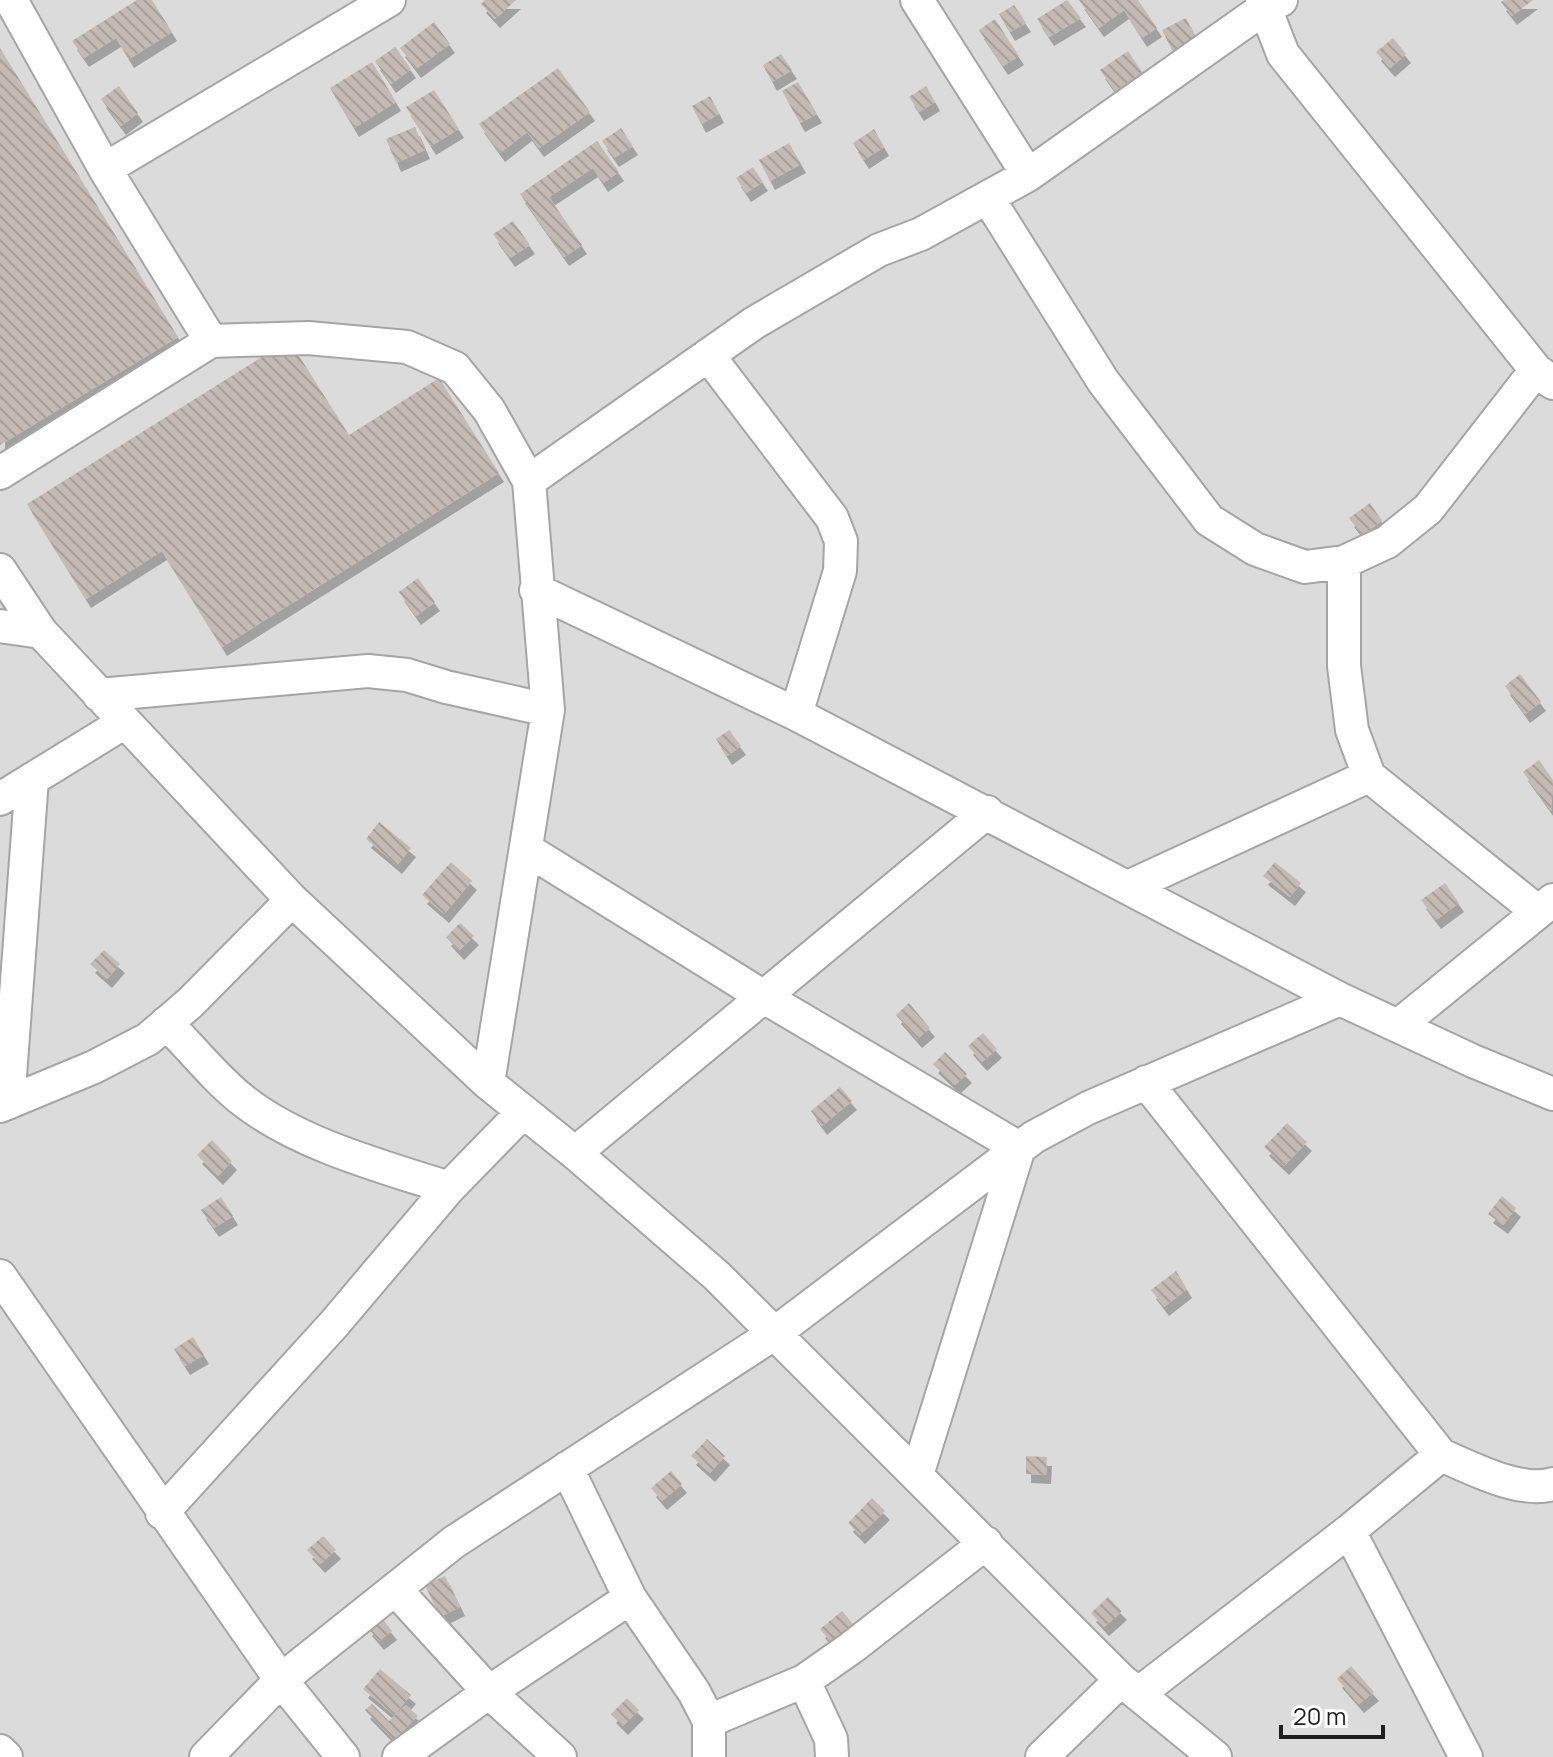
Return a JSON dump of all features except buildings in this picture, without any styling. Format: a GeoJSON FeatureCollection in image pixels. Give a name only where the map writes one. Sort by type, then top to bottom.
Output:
{"type":"FeatureCollection","features":[{"type":"Feature","properties":{"kind":"street"},"geometry":{"type":"LineString","coordinates":[[11,0],[105,169],[211,341]]}},
{"type":"Feature","properties":{"kind":"street"},"geometry":{"type":"LineString","coordinates":[[105,169],[389,0]]}},
{"type":"Feature","properties":{"kind":"street"},"geometry":{"type":"LineString","coordinates":[[917,0],[1028,175]]}},
{"type":"Feature","properties":{"kind":"street"},"geometry":{"type":"LineString","coordinates":[[529,481],[754,323],[879,250],[921,234],[1028,175],[1270,2],[1283,54],[1545,377],[1428,509],[1387,542],[1344,562],[1305,567],[1255,549],[1209,520],[1103,381],[988,198]]}},
{"type":"Feature","properties":{"kind":"street"},"geometry":{"type":"LineString","coordinates":[[0,473],[211,341],[308,338],[407,347],[455,368],[489,410],[529,481],[548,710],[488,1083]]}},
{"type":"Feature","properties":{"kind":"street"},"geometry":{"type":"LineString","coordinates":[[708,355],[832,518],[841,541],[840,571],[796,714]]}},
{"type":"Feature","properties":{"kind":"street"},"geometry":{"type":"LineString","coordinates":[[1344,562],[1344,666],[1352,730],[1369,776],[1545,906],[1398,1026]]}},
{"type":"Feature","properties":{"kind":"street"},"geometry":{"type":"LineString","coordinates":[[0,570],[41,632],[292,900],[488,1083],[575,1153],[717,1276],[1187,1746],[1215,1757]]}},
{"type":"Feature","properties":{"kind":"street"},"geometry":{"type":"LineString","coordinates":[[536,590],[796,714],[1340,999],[1551,1096]]}},
{"type":"Feature","properties":{"kind":"street"},"geometry":{"type":"LineString","coordinates":[[0,626],[41,632]]}},
{"type":"Feature","properties":{"kind":"street"},"geometry":{"type":"LineString","coordinates":[[99,695],[368,671],[407,675],[548,710]]}},
{"type":"Feature","properties":{"kind":"street"},"geometry":{"type":"LineString","coordinates":[[0,799],[125,722]]}},
{"type":"Feature","properties":{"kind":"street"},"geometry":{"type":"LineString","coordinates":[[1128,887],[1369,776]]}},
{"type":"Feature","properties":{"kind":"street"},"geometry":{"type":"LineString","coordinates":[[32,779],[4,1105],[94,1067],[148,1039],[190,1003],[292,900]]}},
{"type":"Feature","properties":{"kind":"street"},"geometry":{"type":"LineString","coordinates":[[575,1153],[987,812]]}},
{"type":"Feature","properties":{"kind":"street"},"geometry":{"type":"LineString","coordinates":[[526,849],[764,997],[1019,1148]]}},
{"type":"Feature","properties":{"kind":"street"},"geometry":{"type":"LineString","coordinates":[[206,1757],[281,1680],[454,1542],[775,1333],[1019,1148],[1088,1108],[1340,999]]}},
{"type":"Feature","properties":{"kind":"street"},"geometry":{"type":"LineString","coordinates":[[166,1023],[242,1100],[276,1123],[353,1157],[449,1188]]}},
{"type":"Feature","properties":{"kind":"street"},"geometry":{"type":"LineString","coordinates":[[1146,1082],[1441,1455],[1498,1480],[1543,1487],[1553,1484]]}},
{"type":"Feature","properties":{"kind":"street"},"geometry":{"type":"LineString","coordinates":[[162,1513],[334,1324],[449,1188],[523,1112]]}},
{"type":"Feature","properties":{"kind":"street"},"geometry":{"type":"LineString","coordinates":[[917,1475],[1019,1148]]}},
{"type":"Feature","properties":{"kind":"street"},"geometry":{"type":"LineString","coordinates":[[0,1276],[281,1680],[343,1757]]}},
{"type":"Feature","properties":{"kind":"street"},"geometry":{"type":"LineString","coordinates":[[1042,1757],[1130,1687],[1349,1531],[1441,1455]]}},
{"type":"Feature","properties":{"kind":"street"},"geometry":{"type":"LineString","coordinates":[[567,1468],[630,1598],[694,1692],[709,1721],[709,1757]]}},
{"type":"Feature","properties":{"kind":"street"},"geometry":{"type":"LineString","coordinates":[[1349,1531],[1466,1757]]}},
{"type":"Feature","properties":{"kind":"street"},"geometry":{"type":"LineString","coordinates":[[709,1721],[804,1681],[986,1543]]}},
{"type":"Feature","properties":{"kind":"street"},"geometry":{"type":"LineString","coordinates":[[395,1589],[489,1692],[560,1757]]}},
{"type":"Feature","properties":{"kind":"street"},"geometry":{"type":"LineString","coordinates":[[399,1757],[489,1692],[630,1598]]}},
{"type":"Feature","properties":{"kind":"street"},"geometry":{"type":"LineString","coordinates":[[804,1681],[831,1739],[832,1757]]}},
{"type":"Feature","properties":{"kind":"street"},"geometry":{"type":"LineString","coordinates":[[0,1751],[6,1757]]}},
{"type":"Feature","properties":{"kind":"shaded area"},"geometry":{"type":"Polygon","coordinates":[[[0,0],[1553,0],[1553,1757],[0,1757],[0,0]]]}}]}
